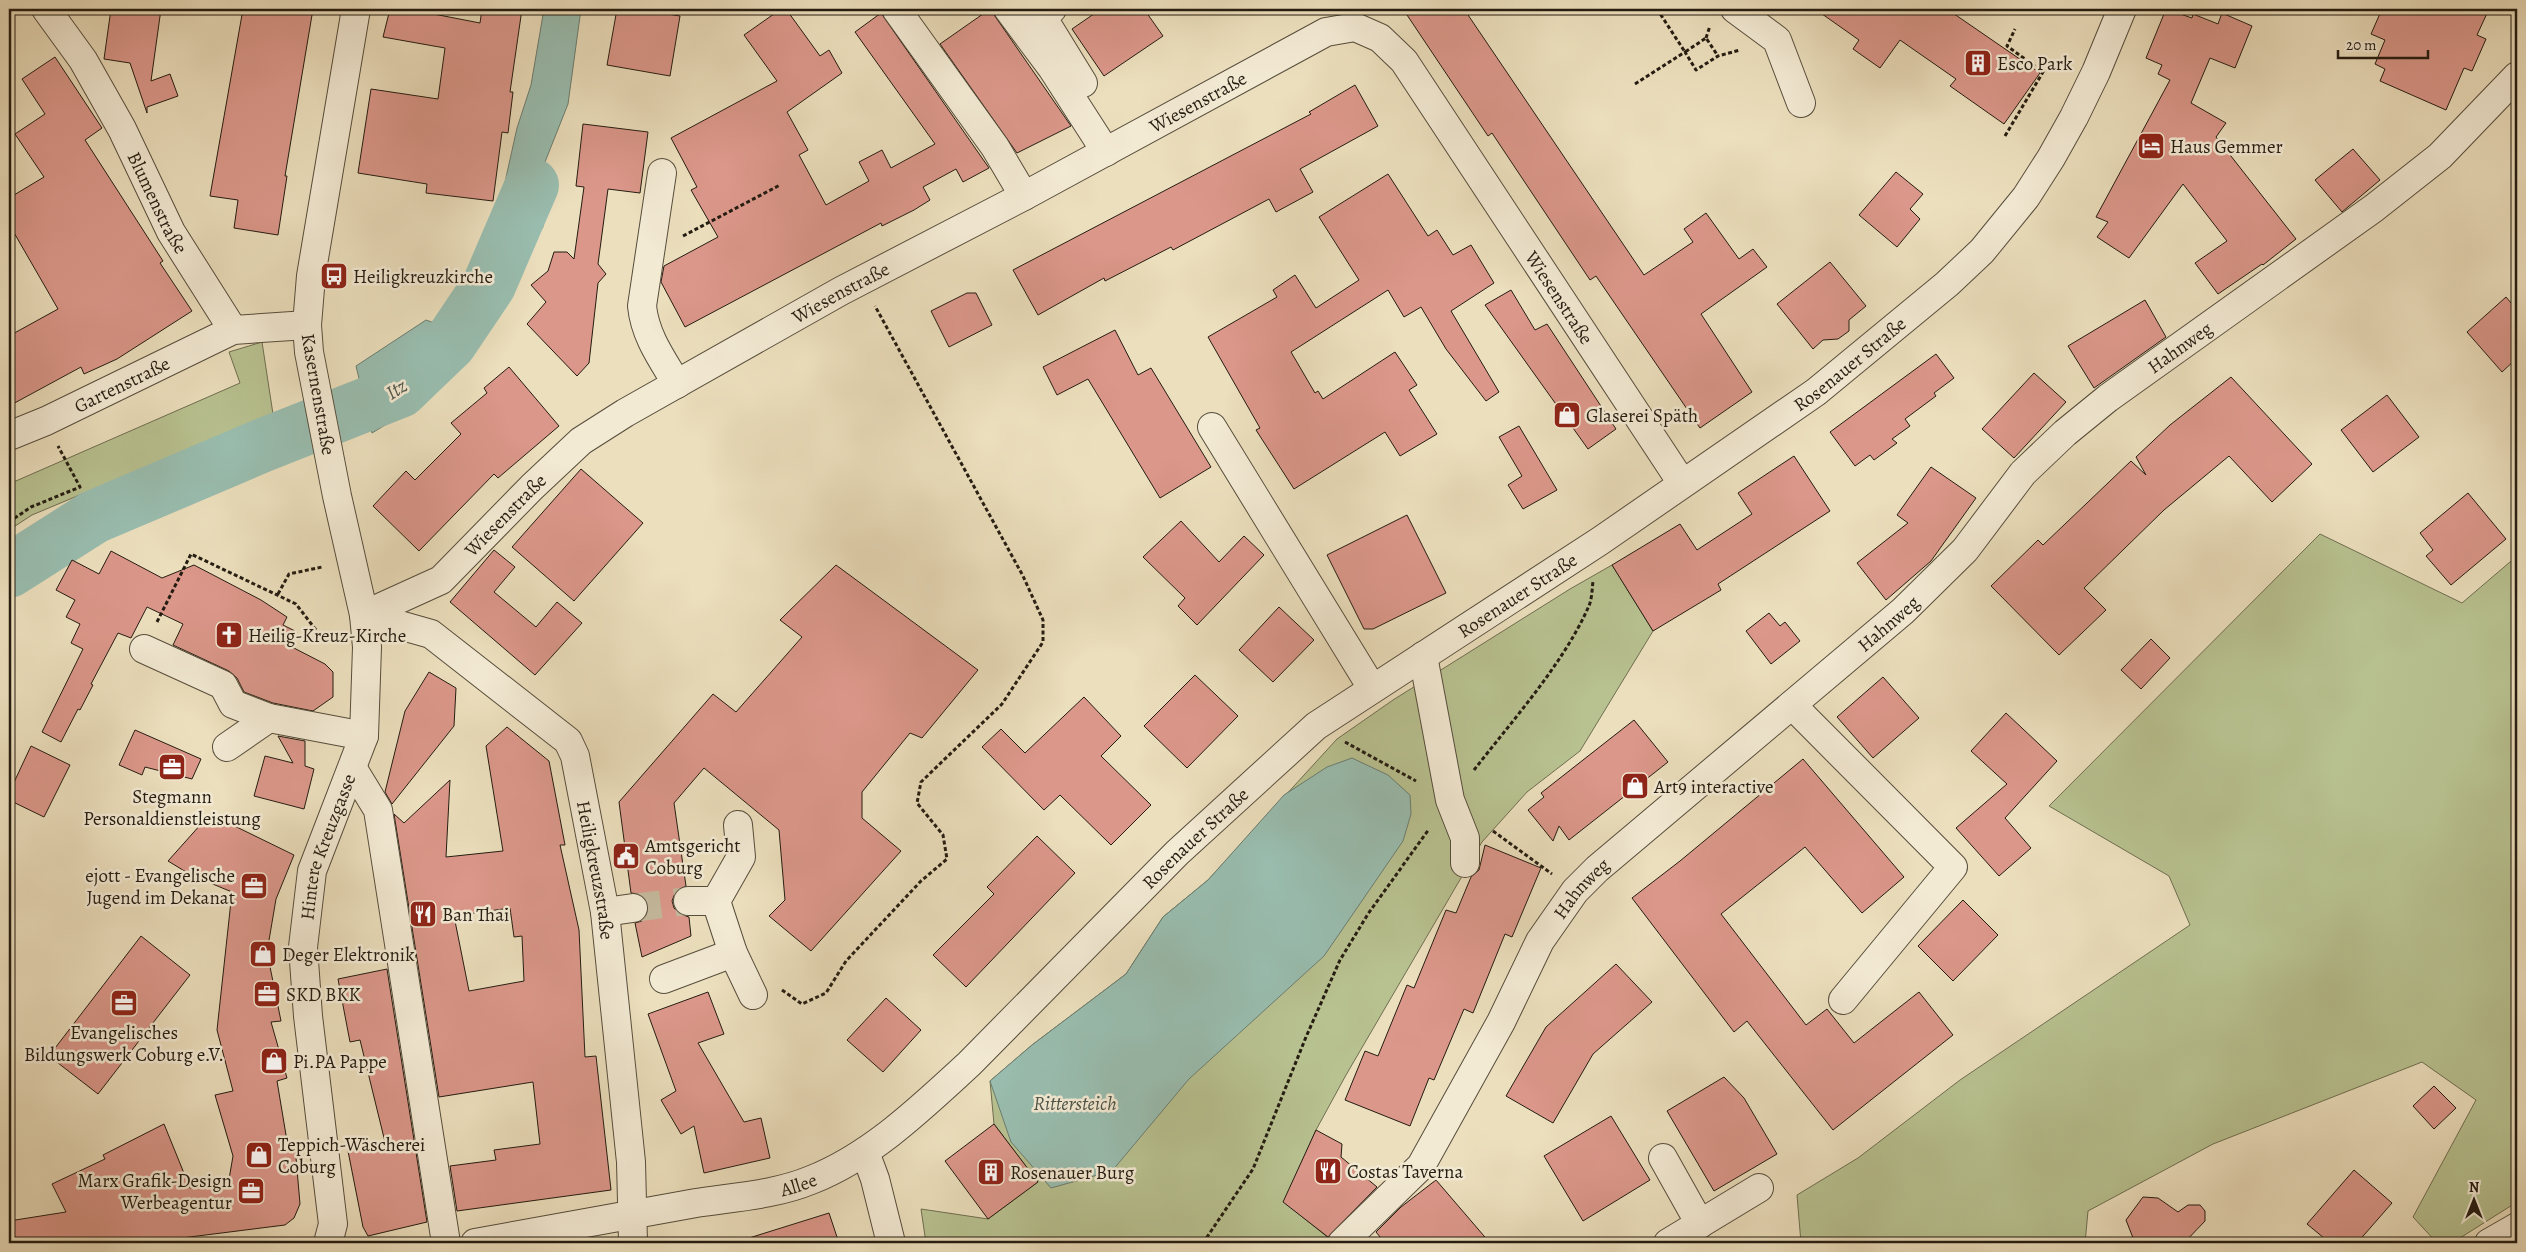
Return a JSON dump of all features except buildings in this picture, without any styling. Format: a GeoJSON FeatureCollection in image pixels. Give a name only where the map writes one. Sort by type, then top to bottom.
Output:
{"type":"FeatureCollection","features":[{"type":"Feature","properties":{"kind":"street","name":"Blumenstraße"},"geometry":{"type":"LineString","coordinates":[[46,9],[83,60],[122,129],[171,232],[233,330]]}},
{"type":"Feature","properties":{"kind":"street","name":"Kasernenstraße"},"geometry":{"type":"LineString","coordinates":[[356,9],[311,276],[307,325],[309,352],[337,496],[364,615],[367,649],[366,689]]}},
{"type":"Feature","properties":{"kind":"street"},"geometry":{"type":"LineString","coordinates":[[896,9],[995,146],[1024,196]]}},
{"type":"Feature","properties":{"kind":"street"},"geometry":{"type":"LineString","coordinates":[[1008,9],[1113,148]]}},
{"type":"Feature","properties":{"kind":"street"},"geometry":{"type":"LineString","coordinates":[[1052,9],[1043,18],[1113,148]]}},
{"type":"Feature","properties":{"kind":"street"},"geometry":{"type":"LineString","coordinates":[[1735,9],[1777,40],[1801,104]]}},
{"type":"Feature","properties":{"kind":"street","name":"Rosenauer Straße"},"geometry":{"type":"LineString","coordinates":[[865,1152],[934,1096],[969,1064],[1177,853],[1316,726],[1600,541],[1816,392],[1947,284],[1982,251],[2026,197],[2051,158],[2096,72],[2122,9]]}},
{"type":"Feature","properties":{"kind":"street","name":"Wiesenstraße"},"geometry":{"type":"LineString","coordinates":[[364,615],[441,580],[581,441],[625,413],[862,281],[1024,196],[1326,32],[1360,18],[1404,62],[1682,484]]}},
{"type":"Feature","properties":{"kind":"street","name":"Hahnweg"},"geometry":{"type":"LineString","coordinates":[[1342,1243],[1420,1166],[1501,1022],[1540,942],[1575,891],[1597,869],[1903,611],[1958,556],[2024,474],[2064,433],[2108,398],[2374,208],[2440,156],[2517,76]]}},
{"type":"Feature","properties":{"kind":"street"},"geometry":{"type":"LineString","coordinates":[[662,173],[642,306],[643,321],[649,337],[677,384]]}},
{"type":"Feature","properties":{"kind":"street"},"geometry":{"type":"LineString","coordinates":[[233,330],[307,325]]}},
{"type":"Feature","properties":{"kind":"street","name":"Gartenstraße"},"geometry":{"type":"LineString","coordinates":[[9,436],[46,421],[233,330]]}},
{"type":"Feature","properties":{"kind":"street"},"geometry":{"type":"LineString","coordinates":[[1212,427],[1372,688]]}},
{"type":"Feature","properties":{"kind":"street","name":"Heiligkreuzstraße"},"geometry":{"type":"LineString","coordinates":[[364,615],[431,634],[568,741],[575,756],[605,912],[632,1162],[633,1243]]}},
{"type":"Feature","properties":{"kind":"street"},"geometry":{"type":"LineString","coordinates":[[144,649],[223,685],[233,704],[269,718],[364,736]]}},
{"type":"Feature","properties":{"kind":"street"},"geometry":{"type":"LineString","coordinates":[[1423,656],[1450,800],[1465,838],[1465,863]]}},
{"type":"Feature","properties":{"kind":"street","name":"Hintere Kreuzgasse"},"geometry":{"type":"LineString","coordinates":[[328,1243],[333,1224],[308,1016],[302,946],[312,871],[353,769],[364,736],[366,689]]}},
{"type":"Feature","properties":{"kind":"street"},"geometry":{"type":"LineString","coordinates":[[1792,705],[1953,867],[1843,1000]]}},
{"type":"Feature","properties":{"kind":"street"},"geometry":{"type":"LineString","coordinates":[[227,747],[269,718]]}},
{"type":"Feature","properties":{"kind":"street"},"geometry":{"type":"LineString","coordinates":[[353,769],[378,810],[446,1243]]}},
{"type":"Feature","properties":{"kind":"street"},"geometry":{"type":"LineString","coordinates":[[738,825],[741,857],[716,901],[732,953],[753,995]]}},
{"type":"Feature","properties":{"kind":"street"},"geometry":{"type":"LineString","coordinates":[[688,902],[716,901]]}},
{"type":"Feature","properties":{"kind":"street"},"geometry":{"type":"LineString","coordinates":[[605,912],[633,908]]}},
{"type":"Feature","properties":{"kind":"street"},"geometry":{"type":"LineString","coordinates":[[664,978],[732,953]]}},
{"type":"Feature","properties":{"kind":"street"},"geometry":{"type":"LineString","coordinates":[[865,1152],[875,1179],[891,1243]]}},
{"type":"Feature","properties":{"kind":"street","name":"Allee"},"geometry":{"type":"LineString","coordinates":[[475,1243],[765,1193],[811,1180],[865,1152]]}},
{"type":"Feature","properties":{"kind":"street"},"geometry":{"type":"LineString","coordinates":[[1663,1158],[1700,1224]]}},
{"type":"Feature","properties":{"kind":"street"},"geometry":{"type":"LineString","coordinates":[[1668,1243],[1759,1188]]}},
{"type":"Feature","properties":{"kind":"street"},"geometry":{"type":"LineString","coordinates":[[2489,1243],[2517,1227]]}},
{"type":"Feature","properties":{"kind":"path"},"geometry":{"type":"LineString","coordinates":[[1657,9],[1696,70],[1718,56],[1777,40]]}},
{"type":"Feature","properties":{"kind":"path"},"geometry":{"type":"LineString","coordinates":[[2004,136],[2043,72],[2007,46],[2015,29]]}},
{"type":"Feature","properties":{"kind":"path"},"geometry":{"type":"LineString","coordinates":[[1634,84],[1706,38],[1718,56]]}},
{"type":"Feature","properties":{"kind":"path"},"geometry":{"type":"LineString","coordinates":[[650,253],[780,185]]}},
{"type":"Feature","properties":{"kind":"path"},"geometry":{"type":"LineString","coordinates":[[753,995],[783,990],[802,1004],[826,992],[846,961],[921,881],[947,859],[943,835],[917,803],[921,782],[1002,704],[1043,642],[1043,620],[1023,576],[862,281]]}},
{"type":"Feature","properties":{"kind":"path"},"geometry":{"type":"LineString","coordinates":[[9,522],[31,507],[80,488],[46,421]]}},
{"type":"Feature","properties":{"kind":"path"},"geometry":{"type":"LineString","coordinates":[[1203,1243],[1253,1169],[1306,1037],[1340,960],[1368,914],[1450,800],[1524,706],[1563,651],[1589,606],[1600,541]]}},
{"type":"Feature","properties":{"kind":"path"},"geometry":{"type":"LineString","coordinates":[[144,649],[191,554],[296,604],[319,634],[367,649]]}},
{"type":"Feature","properties":{"kind":"path"},"geometry":{"type":"LineString","coordinates":[[278,594],[289,574],[351,560]]}},
{"type":"Feature","properties":{"kind":"path"},"geometry":{"type":"LineString","coordinates":[[1316,726],[1450,800]]}},
{"type":"Feature","properties":{"kind":"path"},"geometry":{"type":"LineString","coordinates":[[1489,828],[1575,891]]}},
{"type":"Feature","properties":{"kind":"green space"},"geometry":{"type":"Polygon","coordinates":[[[262,342],[273,414],[32,515],[9,530],[9,484],[240,383],[229,352],[262,342]]]}},
{"type":"Feature","properties":{"kind":"green space"},"geometry":{"type":"Polygon","coordinates":[[[2320,534],[2462,603],[2517,556],[2517,1202],[2452,1243],[2437,1243],[2413,1217],[2476,1100],[2422,1062],[2213,1144],[2088,1211],[2085,1243],[1801,1243],[1797,1195],[1858,1158],[1960,1080],[2190,925],[2169,876],[2049,806],[2320,534]]]}},
{"type":"Feature","properties":{"kind":"green space"},"geometry":{"type":"Polygon","coordinates":[[[1612,565],[1653,631],[1580,751],[1527,792],[1482,842],[1316,1130],[1284,1202],[1331,1240],[1328,1243],[926,1243],[921,1209],[988,1219],[1038,1182],[994,1124],[990,1081],[1032,1045],[1126,974],[1163,917],[1208,880],[1337,739],[1393,700],[1570,589],[1612,565]]]}},
{"type":"Feature","properties":{"kind":"water"},"geometry":{"type":"Polygon","coordinates":[[[544,9],[581,9],[568,104],[545,162],[543,227],[518,264],[484,239],[503,191],[517,128],[531,85],[544,9]]]}},
{"type":"Feature","properties":{"kind":"water"},"geometry":{"type":"Polygon","coordinates":[[[426,320],[479,339],[433,396],[372,433],[356,366],[426,320]]]}},
{"type":"Feature","properties":{"kind":"water","name":"Rittersteich"},"geometry":{"type":"Polygon","coordinates":[[[1352,758],[1388,775],[1410,795],[1411,814],[1403,841],[1324,956],[1189,1079],[1112,1171],[1051,1188],[1011,1142],[990,1081],[1032,1045],[1126,974],[1163,917],[1208,880],[1284,795],[1327,767],[1352,758]]]}},
{"type":"Feature","properties":{"kind":"waterway","name":"Itz"},"geometry":{"type":"LineString","coordinates":[[9,571],[94,517],[261,446],[400,391],[450,343],[489,285],[532,185]]}},
{"type":"Feature","properties":{"kind":"tunnel"},"geometry":{"type":"LineString","coordinates":[[633,908],[688,901]]}},
{"type":"Feature","properties":{"kind":"place","name":"Esco Park"},"geometry":{"type":"Point","coordinates":[1978,63]}},
{"type":"Feature","properties":{"kind":"place","name":"Haus Gemmer"},"geometry":{"type":"Point","coordinates":[2151,146]}},
{"type":"Feature","properties":{"kind":"place","name":"Heiligkreuzkirche"},"geometry":{"type":"Point","coordinates":[334,276]}},
{"type":"Feature","properties":{"kind":"place","name":"Glaserei Späth"},"geometry":{"type":"Point","coordinates":[1567,415]}},
{"type":"Feature","properties":{"kind":"place","name":"Heilig-Kreuz-Kirche"},"geometry":{"type":"Point","coordinates":[229,635]}},
{"type":"Feature","properties":{"kind":"place","name":"Stegmann Personaldienstleistung"},"geometry":{"type":"Point","coordinates":[172,767]}},
{"type":"Feature","properties":{"kind":"place","name":"Art9 interactive"},"geometry":{"type":"Point","coordinates":[1635,786]}},
{"type":"Feature","properties":{"kind":"place","name":"Amtsgericht Coburg"},"geometry":{"type":"Point","coordinates":[626,856]}},
{"type":"Feature","properties":{"kind":"place","name":"ejott - Evangelische Jugend im Dekanat"},"geometry":{"type":"Point","coordinates":[254,886]}},
{"type":"Feature","properties":{"kind":"place","name":"Ban Thai"},"geometry":{"type":"Point","coordinates":[423,914]}},
{"type":"Feature","properties":{"kind":"place","name":"Deger Elektronik"},"geometry":{"type":"Point","coordinates":[263,954]}},
{"type":"Feature","properties":{"kind":"place","name":"SKD BKK"},"geometry":{"type":"Point","coordinates":[267,994]}},
{"type":"Feature","properties":{"kind":"place","name":"Evangelisches Bildungswerk Coburg e.V."},"geometry":{"type":"Point","coordinates":[124,1003]}},
{"type":"Feature","properties":{"kind":"place","name":"Pi.PA Pappe"},"geometry":{"type":"Point","coordinates":[274,1061]}},
{"type":"Feature","properties":{"kind":"place","name":"Teppich-Wäscherei Coburg"},"geometry":{"type":"Point","coordinates":[259,1155]}},
{"type":"Feature","properties":{"kind":"place","name":"Costas Taverna"},"geometry":{"type":"Point","coordinates":[1328,1171]}},
{"type":"Feature","properties":{"kind":"place","name":"Rosenauer Burg"},"geometry":{"type":"Point","coordinates":[991,1172]}},
{"type":"Feature","properties":{"kind":"place","name":"Marx Grafik-Design Werbeagentur"},"geometry":{"type":"Point","coordinates":[251,1191]}}]}
